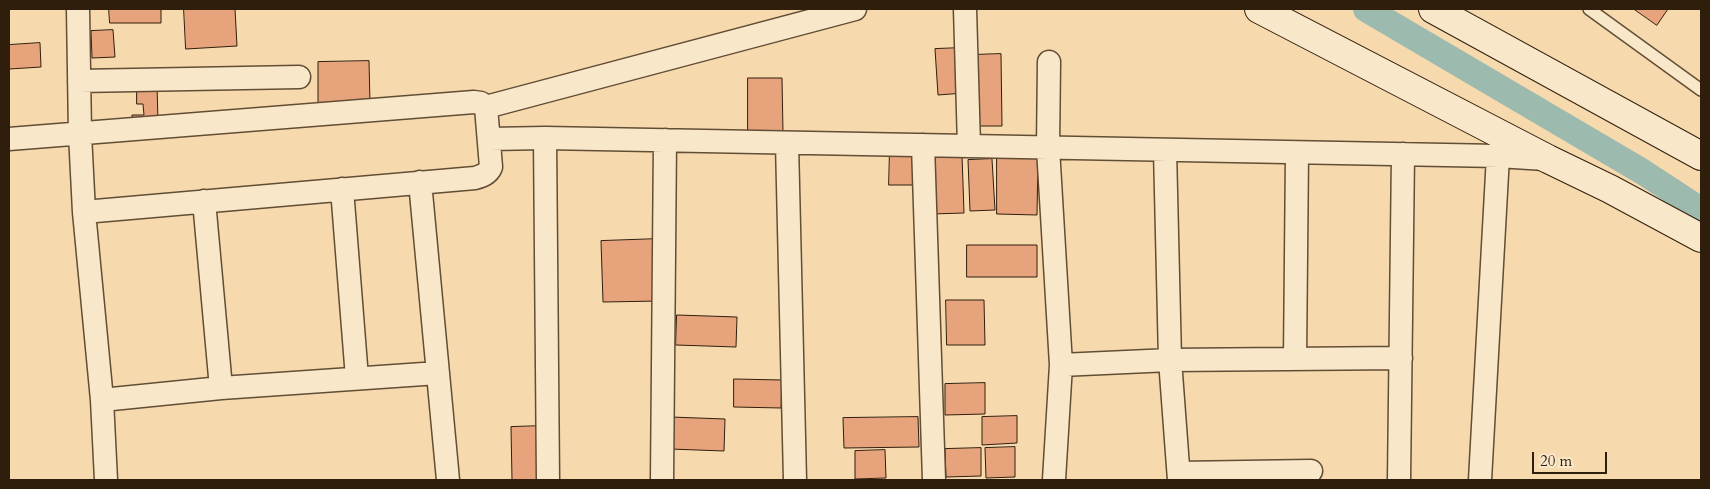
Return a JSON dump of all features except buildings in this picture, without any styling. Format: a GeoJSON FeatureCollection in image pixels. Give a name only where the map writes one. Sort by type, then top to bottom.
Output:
{"type":"FeatureCollection","features":[{"type":"Feature","properties":{"kind":"street"},"geometry":{"type":"LineString","coordinates":[[78,9],[80,134],[84,212],[102,400],[106,480]]}},
{"type":"Feature","properties":{"kind":"street"},"geometry":{"type":"LineString","coordinates":[[965,9],[969,146]]}},
{"type":"Feature","properties":{"kind":"street"},"geometry":{"type":"LineString","coordinates":[[1259,9],[1548,159],[1610,189],[1701,238]]}},
{"type":"Feature","properties":{"kind":"street"},"geometry":{"type":"LineString","coordinates":[[1433,9],[1701,156]]}},
{"type":"Feature","properties":{"kind":"street"},"geometry":{"type":"LineString","coordinates":[[486,107],[842,11]]}},
{"type":"Feature","properties":{"kind":"street"},"geometry":{"type":"LineString","coordinates":[[1049,62],[1048,148],[1061,365],[1054,480]]}},
{"type":"Feature","properties":{"kind":"street"},"geometry":{"type":"LineString","coordinates":[[79,81],[299,77]]}},
{"type":"Feature","properties":{"kind":"street"},"geometry":{"type":"LineString","coordinates":[[9,139],[474,102],[481,103],[486,107],[491,167],[485,175],[475,178],[84,212]]}},
{"type":"Feature","properties":{"kind":"street"},"geometry":{"type":"LineString","coordinates":[[545,138],[548,480]]}},
{"type":"Feature","properties":{"kind":"street"},"geometry":{"type":"LineString","coordinates":[[490,139],[665,140],[1498,156],[1548,159]]}},
{"type":"Feature","properties":{"kind":"street"},"geometry":{"type":"LineString","coordinates":[[662,480],[665,140]]}},
{"type":"Feature","properties":{"kind":"street"},"geometry":{"type":"LineString","coordinates":[[787,143],[795,480]]}},
{"type":"Feature","properties":{"kind":"street"},"geometry":{"type":"LineString","coordinates":[[923,145],[934,480]]}},
{"type":"Feature","properties":{"kind":"street"},"geometry":{"type":"LineString","coordinates":[[1165,150],[1170,360],[1179,477],[1311,471]]}},
{"type":"Feature","properties":{"kind":"street"},"geometry":{"type":"LineString","coordinates":[[1295,359],[1297,152]]}},
{"type":"Feature","properties":{"kind":"street"},"geometry":{"type":"LineString","coordinates":[[1399,480],[1403,154]]}},
{"type":"Feature","properties":{"kind":"street"},"geometry":{"type":"LineString","coordinates":[[1480,480],[1498,156]]}},
{"type":"Feature","properties":{"kind":"street"},"geometry":{"type":"LineString","coordinates":[[420,182],[448,480]]}},
{"type":"Feature","properties":{"kind":"street"},"geometry":{"type":"LineString","coordinates":[[342,189],[357,378]]}},
{"type":"Feature","properties":{"kind":"street"},"geometry":{"type":"LineString","coordinates":[[204,201],[221,388]]}},
{"type":"Feature","properties":{"kind":"street"},"geometry":{"type":"LineString","coordinates":[[1061,365],[1170,360],[1401,358]]}},
{"type":"Feature","properties":{"kind":"street"},"geometry":{"type":"LineString","coordinates":[[102,400],[221,388],[438,373]]}},
{"type":"Feature","properties":{"kind":"lane"},"geometry":{"type":"LineString","coordinates":[[1589,9],[1701,90]]}},
{"type":"Feature","properties":{"kind":"waterway"},"geometry":{"type":"LineString","coordinates":[[1366,9],[1643,172],[1701,210]]}}]}
